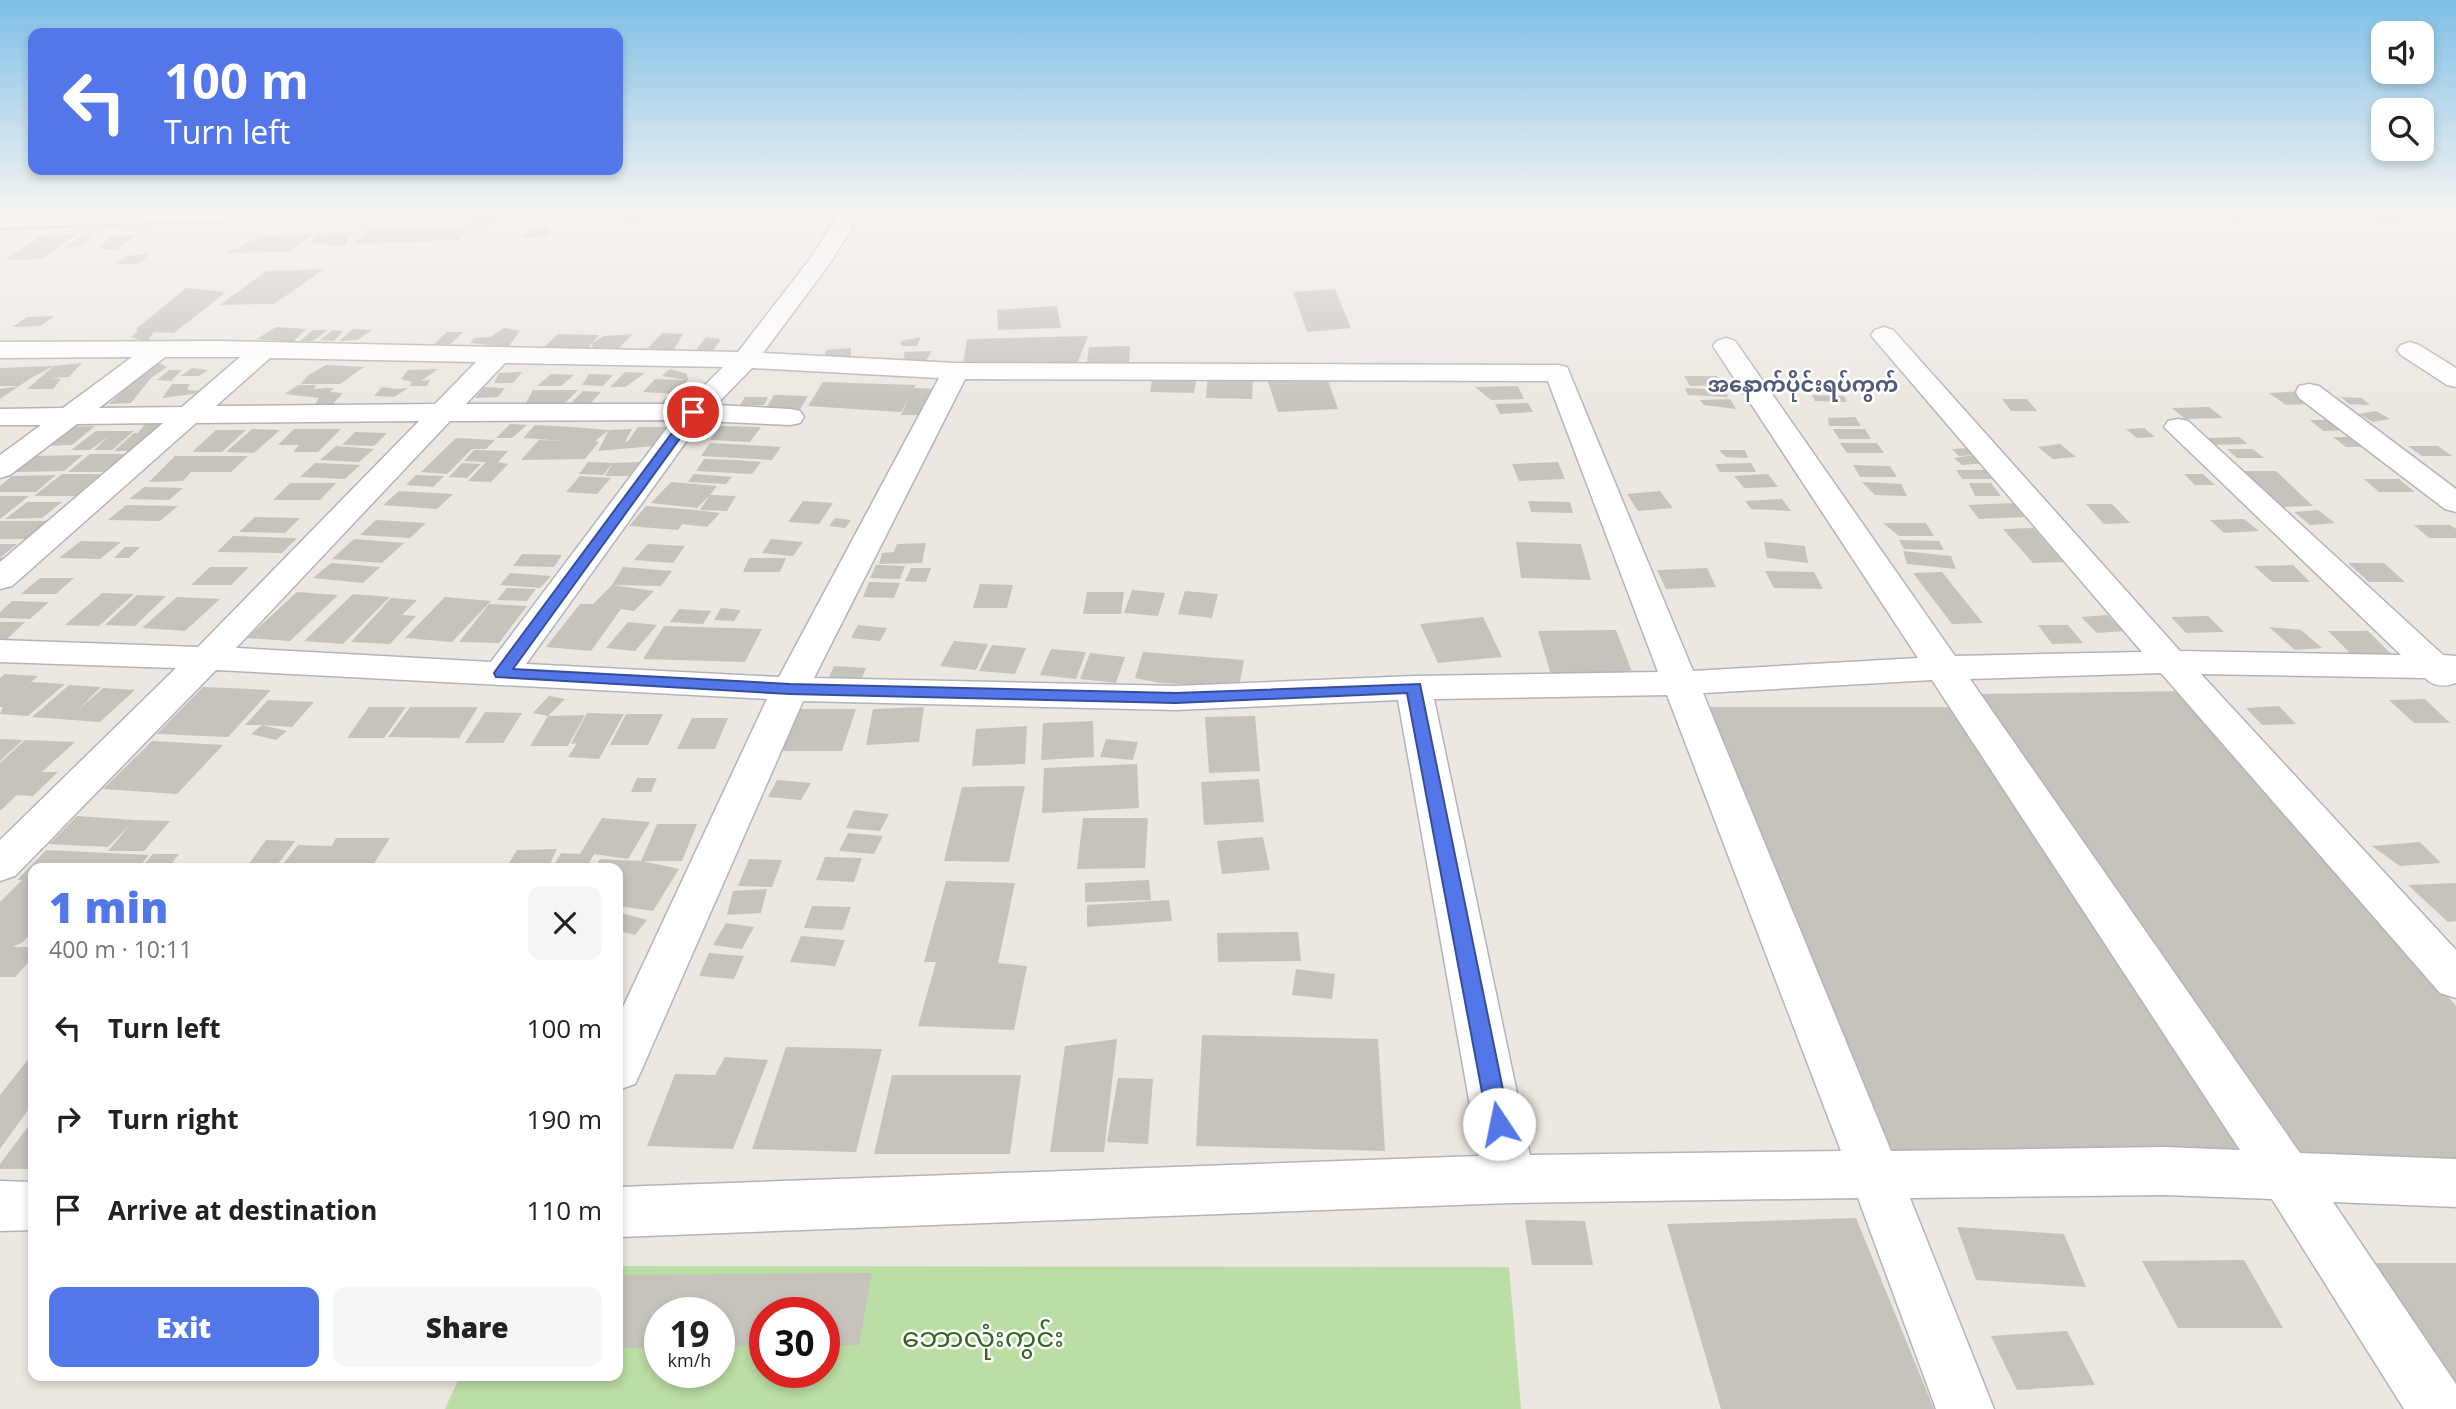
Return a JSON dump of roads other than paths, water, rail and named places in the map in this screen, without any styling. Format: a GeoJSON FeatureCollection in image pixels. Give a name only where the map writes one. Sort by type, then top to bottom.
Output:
{"type":"FeatureCollection","features":[{"type":"Feature","properties":{"kind":"street"},"geometry":{"type":"LineString","coordinates":[[501,673],[693,412],[745,360],[809,276]]}},
{"type":"Feature","properties":{"kind":"street"},"geometry":{"type":"LineString","coordinates":[[1884,335],[2170,662],[2456,980]]}},
{"type":"Feature","properties":{"kind":"street"},"geometry":{"type":"LineString","coordinates":[[1726,346],[2286,1176],[2438,1409]]}},
{"type":"Feature","properties":{"kind":"street"},"geometry":{"type":"LineString","coordinates":[[0,469],[159,349]]}},
{"type":"Feature","properties":{"kind":"street"},"geometry":{"type":"LineString","coordinates":[[0,350],[264,350],[745,360],[957,371],[1558,373],[1678,682],[1877,1174],[1965,1409]]}},
{"type":"Feature","properties":{"kind":"street"},"geometry":{"type":"LineString","coordinates":[[0,579],[264,350]]}},
{"type":"Feature","properties":{"kind":"street"},"geometry":{"type":"LineString","coordinates":[[2410,350],[2456,379]]}},
{"type":"Feature","properties":{"kind":"street"},"geometry":{"type":"LineString","coordinates":[[0,865],[207,658],[496,356]]}},
{"type":"Feature","properties":{"kind":"street"},"geometry":{"type":"LineString","coordinates":[[623,1058],[790,689],[957,371]]}},
{"type":"Feature","properties":{"kind":"street"},"geometry":{"type":"LineString","coordinates":[[2309,392],[2456,503]]}},
{"type":"Feature","properties":{"kind":"street"},"geometry":{"type":"LineString","coordinates":[[0,417],[693,412],[790,417]]}},
{"type":"Feature","properties":{"kind":"street"},"geometry":{"type":"LineString","coordinates":[[2178,427],[2449,674]]}},
{"type":"Feature","properties":{"kind":"street"},"geometry":{"type":"LineString","coordinates":[[0,651],[207,658],[790,689],[1176,698],[1414,688],[1678,682],[1941,668],[2170,662],[2449,674]]}},
{"type":"Feature","properties":{"kind":"street"},"geometry":{"type":"LineString","coordinates":[[1414,688],[1509,1179]]}},
{"type":"Feature","properties":{"kind":"street"},"geometry":{"type":"LineString","coordinates":[[623,1212],[1509,1179],[2165,1171],[2456,1183]]}},
{"type":"Feature","properties":{"kind":"street"},"geometry":{"type":"LineString","coordinates":[[0,1206],[28,1206]]}},
{"type":"Feature","properties":{"kind":"district","name":"အနောက်ပိုင်းရပ်ကွက်"},"geometry":{"type":"Point","coordinates":[1803,385]}},
{"type":"Feature","properties":{"kind":"park label","name":"ဘောလုံးကွင်း"},"geometry":{"type":"Point","coordinates":[983,1337]}}]}
